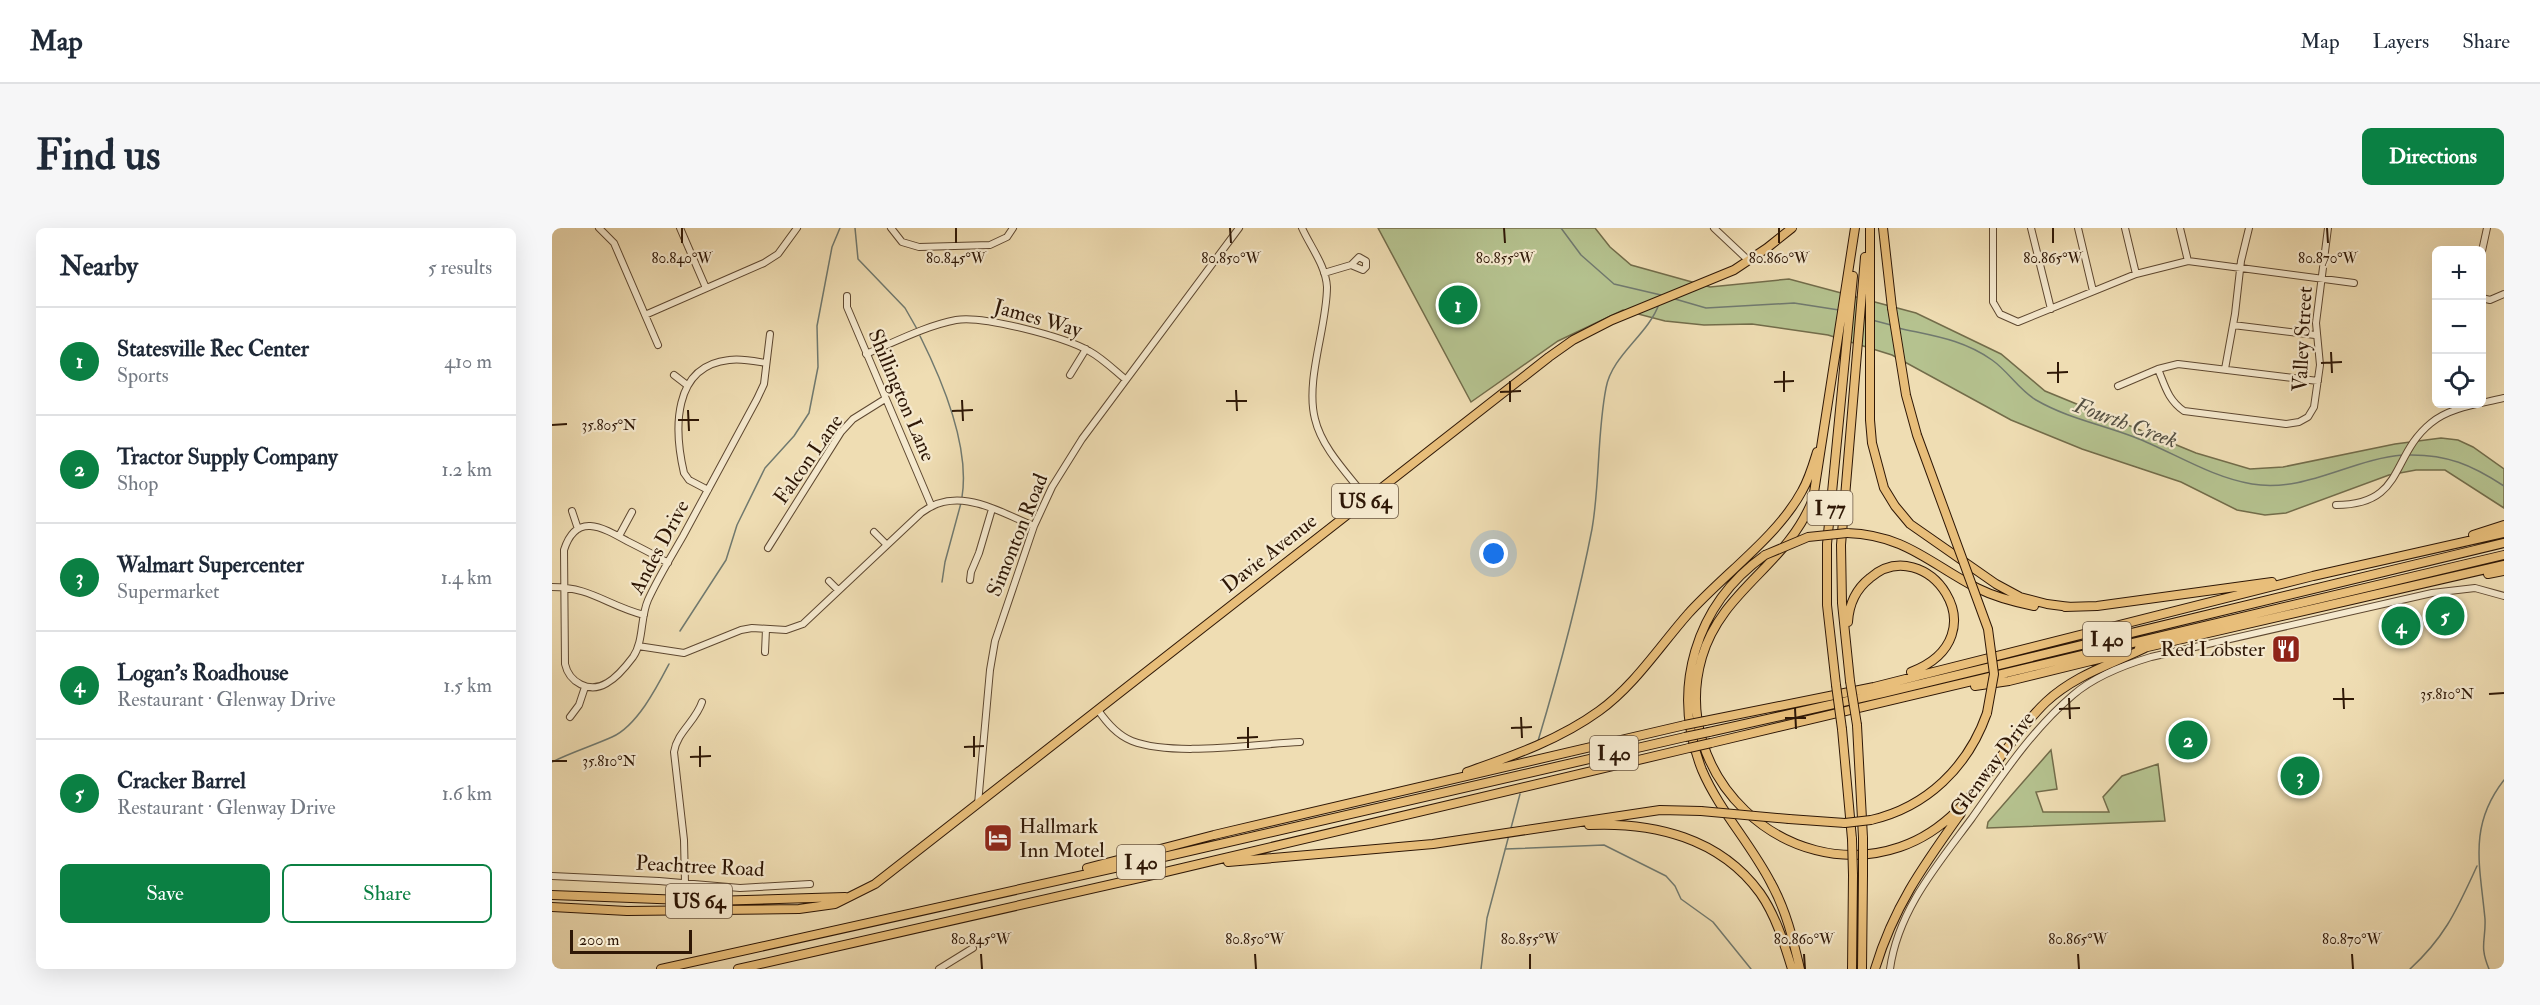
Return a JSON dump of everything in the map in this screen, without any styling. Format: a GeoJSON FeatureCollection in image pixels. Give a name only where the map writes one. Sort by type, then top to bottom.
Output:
{"type":"FeatureCollection","features":[{"type":"Feature","properties":{"kind":"highway"},"geometry":{"type":"LineString","coordinates":[[1855,228],[1850,294],[1840,326],[1816,486],[1806,516],[1784,549],[1729,606],[1718,622],[1704,650],[1698,678],[1697,708],[1701,736],[1712,766],[1733,799],[1754,819],[1770,830],[1812,850],[1855,856],[1890,850],[1930,832],[1963,805],[2036,712],[2054,695],[2090,671],[2145,648]]}},
{"type":"Feature","properties":{"kind":"highway","name":"I 77"},"geometry":{"type":"LineString","coordinates":[[1852,969],[1852,839],[1827,605],[1827,544],[1854,333],[1866,299],[1868,228]]}},
{"type":"Feature","properties":{"kind":"highway"},"geometry":{"type":"LineString","coordinates":[[1157,874],[1239,861],[1401,848],[1660,810],[1701,811],[1845,823],[1871,820],[1915,804],[1944,782],[1958,767],[1976,741],[1987,713],[1994,674],[1988,629],[1917,435],[1906,395],[1882,228]]}},
{"type":"Feature","properties":{"kind":"highway","name":"I 77"},"geometry":{"type":"LineString","coordinates":[[1850,294],[1854,333],[1841,545],[1846,641],[1857,725],[1863,838],[1862,969]]}},
{"type":"Feature","properties":{"kind":"highway"},"geometry":{"type":"LineString","coordinates":[[1866,299],[1870,339],[1872,443],[1884,488],[1895,506],[1910,524],[1996,585],[2020,597],[2070,607]]}},
{"type":"Feature","properties":{"kind":"highway"},"geometry":{"type":"LineString","coordinates":[[1341,806],[1459,775],[1521,753],[1556,737],[1599,711],[1620,693],[1704,596],[1778,524],[1796,501],[1808,479],[1826,414]]}},
{"type":"Feature","properties":{"kind":"highway"},"geometry":{"type":"LineString","coordinates":[[2424,551],[2504,525]]}},
{"type":"Feature","properties":{"kind":"highway"},"geometry":{"type":"LineString","coordinates":[[1800,969],[1791,928],[1779,899],[1763,868],[1703,771],[1689,719],[1689,678],[1698,639],[1705,621],[1732,582],[1765,555],[1808,537],[1847,533],[1881,537],[1909,547],[1989,594],[2040,607],[2097,606],[2313,576]]}},
{"type":"Feature","properties":{"kind":"highway"},"geometry":{"type":"LineString","coordinates":[[965,901],[1214,835],[1685,725],[1874,687],[2313,576],[2504,533]]}},
{"type":"Feature","properties":{"kind":"highway","name":"I 40"},"geometry":{"type":"LineString","coordinates":[[661,969],[1883,693],[2504,543]]}},
{"type":"Feature","properties":{"kind":"highway","name":"I 40"},"geometry":{"type":"LineString","coordinates":[[738,969],[1157,874],[2504,555]]}},
{"type":"Feature","properties":{"kind":"highway"},"geometry":{"type":"LineString","coordinates":[[1916,696],[2009,681],[2504,564]]}},
{"type":"Feature","properties":{"kind":"highway"},"geometry":{"type":"LineString","coordinates":[[1846,641],[1852,600],[1861,586],[1876,573],[1895,567],[1912,567],[1930,575],[1949,595],[1954,627],[1942,654],[1929,665],[1874,687]]}},
{"type":"Feature","properties":{"kind":"highway"},"geometry":{"type":"LineString","coordinates":[[2414,586],[2504,571]]}},
{"type":"Feature","properties":{"kind":"highway"},"geometry":{"type":"LineString","coordinates":[[1875,969],[1887,932],[1907,892],[1991,771]]}},
{"type":"Feature","properties":{"kind":"highway"},"geometry":{"type":"LineString","coordinates":[[1553,826],[1619,824],[1656,828],[1699,843],[1723,857],[1746,877],[1760,894],[1778,927],[1792,969]]}},
{"type":"Feature","properties":{"kind":"main road","name":"Davie Avenue"},"geometry":{"type":"LineString","coordinates":[[847,897],[882,879],[1573,340],[1641,308],[1711,281],[1748,261],[1792,228]]}},
{"type":"Feature","properties":{"kind":"main road","name":"US 64"},"geometry":{"type":"LineString","coordinates":[[552,895],[710,901],[847,897]]}},
{"type":"Feature","properties":{"kind":"main road"},"geometry":{"type":"LineString","coordinates":[[576,908],[585,905],[587,897]]}},
{"type":"Feature","properties":{"kind":"main road","name":"US 64"},"geometry":{"type":"LineString","coordinates":[[552,907],[627,911],[789,909],[835,904],[847,897]]}},
{"type":"Feature","properties":{"kind":"street"},"geometry":{"type":"LineString","coordinates":[[598,228],[614,243],[658,345]]}},
{"type":"Feature","properties":{"kind":"street"},"geometry":{"type":"LineString","coordinates":[[680,228],[706,288]]}},
{"type":"Feature","properties":{"kind":"street"},"geometry":{"type":"LineString","coordinates":[[645,315],[771,259],[789,242],[797,228]]}},
{"type":"Feature","properties":{"kind":"street"},"geometry":{"type":"LineString","coordinates":[[891,228],[902,242],[919,247],[990,245],[1007,237],[1013,228]]}},
{"type":"Feature","properties":{"kind":"street","name":"Simonton Road"},"geometry":{"type":"LineString","coordinates":[[978,804],[990,670],[995,641],[1034,526],[1066,462],[1125,379],[1239,228]]}},
{"type":"Feature","properties":{"kind":"street"},"geometry":{"type":"LineString","coordinates":[[1302,228],[1324,273],[1327,286],[1313,408],[1320,435],[1367,499]]}},
{"type":"Feature","properties":{"kind":"street"},"geometry":{"type":"LineString","coordinates":[[1714,228],[1748,261]]}},
{"type":"Feature","properties":{"kind":"street"},"geometry":{"type":"LineString","coordinates":[[1993,228],[1992,295],[1995,307],[2000,314],[2018,322],[2136,274],[2188,261],[2354,283]]}},
{"type":"Feature","properties":{"kind":"street"},"geometry":{"type":"LineString","coordinates":[[2031,228],[2051,309]]}},
{"type":"Feature","properties":{"kind":"street"},"geometry":{"type":"LineString","coordinates":[[2078,228],[2093,291]]}},
{"type":"Feature","properties":{"kind":"street"},"geometry":{"type":"LineString","coordinates":[[2125,228],[2136,274]]}},
{"type":"Feature","properties":{"kind":"street"},"geometry":{"type":"LineString","coordinates":[[2180,228],[2188,261]]}},
{"type":"Feature","properties":{"kind":"street"},"geometry":{"type":"LineString","coordinates":[[2224,369],[2249,228]]}},
{"type":"Feature","properties":{"kind":"street","name":"Valley Street"},"geometry":{"type":"LineString","coordinates":[[2158,369],[2174,404],[2184,411],[2286,424],[2299,422],[2308,417],[2314,407],[2318,381],[2320,359],[2315,335],[2328,228]]}},
{"type":"Feature","properties":{"kind":"street"},"geometry":{"type":"LineString","coordinates":[[2482,246],[2487,228]]}},
{"type":"Feature","properties":{"kind":"street"},"geometry":{"type":"LineString","coordinates":[[1324,273],[1351,265]]}},
{"type":"Feature","properties":{"kind":"street"},"geometry":{"type":"LineString","coordinates":[[2486,299],[2490,300],[2504,294]]}},
{"type":"Feature","properties":{"kind":"street","name":"Shillington Lane"},"geometry":{"type":"LineString","coordinates":[[847,296],[847,307],[931,506]]}},
{"type":"Feature","properties":{"kind":"street","name":"James Way"},"geometry":{"type":"LineString","coordinates":[[866,354],[945,323],[966,319],[999,323],[1086,349],[1125,379]]}},
{"type":"Feature","properties":{"kind":"street"},"geometry":{"type":"LineString","coordinates":[[2233,325],[2315,335]]}},
{"type":"Feature","properties":{"kind":"street","name":"Andes Drive"},"geometry":{"type":"LineString","coordinates":[[585,687],[598,687],[608,683],[633,656],[638,646],[648,601],[764,384],[770,334]]}},
{"type":"Feature","properties":{"kind":"street"},"geometry":{"type":"LineString","coordinates":[[1070,375],[1086,349]]}},
{"type":"Feature","properties":{"kind":"street"},"geometry":{"type":"LineString","coordinates":[[708,490],[689,480],[681,463],[679,408],[687,385],[700,371],[719,362],[730,359],[766,363]]}},
{"type":"Feature","properties":{"kind":"street"},"geometry":{"type":"LineString","coordinates":[[2118,386],[2158,369],[2178,364],[2318,381]]}},
{"type":"Feature","properties":{"kind":"street"},"geometry":{"type":"LineString","coordinates":[[674,375],[687,385]]}},
{"type":"Feature","properties":{"kind":"street"},"geometry":{"type":"LineString","coordinates":[[2336,505],[2352,505],[2379,495],[2390,484],[2429,424],[2445,414],[2504,398]]}},
{"type":"Feature","properties":{"kind":"street","name":"Falcon Lane"},"geometry":{"type":"LineString","coordinates":[[768,548],[841,432],[863,412],[885,399]]}},
{"type":"Feature","properties":{"kind":"street"},"geometry":{"type":"LineString","coordinates":[[638,646],[684,653],[741,630],[786,630],[803,624],[886,544],[931,506],[944,500],[956,499],[992,509],[1034,526]]}},
{"type":"Feature","properties":{"kind":"street"},"geometry":{"type":"LineString","coordinates":[[970,580],[970,572],[979,553],[992,509]]}},
{"type":"Feature","properties":{"kind":"street"},"geometry":{"type":"LineString","coordinates":[[572,511],[578,529]]}},
{"type":"Feature","properties":{"kind":"street"},"geometry":{"type":"LineString","coordinates":[[619,536],[632,512]]}},
{"type":"Feature","properties":{"kind":"street"},"geometry":{"type":"LineString","coordinates":[[570,717],[579,705],[585,687],[576,682],[565,666],[564,550],[570,536],[578,529],[595,525],[668,563]]}},
{"type":"Feature","properties":{"kind":"street"},"geometry":{"type":"LineString","coordinates":[[874,532],[886,544]]}},
{"type":"Feature","properties":{"kind":"street"},"geometry":{"type":"LineString","coordinates":[[829,581],[838,590]]}},
{"type":"Feature","properties":{"kind":"street"},"geometry":{"type":"LineString","coordinates":[[552,587],[594,593],[618,607],[644,615]]}},
{"type":"Feature","properties":{"kind":"street","name":"Glenway Drive"},"geometry":{"type":"LineString","coordinates":[[1890,969],[1893,950],[1901,926],[1922,887],[2035,731],[2075,693],[2093,681],[2127,664],[2151,657],[2432,593],[2475,588],[2504,596]]}},
{"type":"Feature","properties":{"kind":"street"},"geometry":{"type":"LineString","coordinates":[[765,652],[766,629]]}},
{"type":"Feature","properties":{"kind":"street"},"geometry":{"type":"LineString","coordinates":[[685,883],[684,840],[674,752],[677,739],[695,718],[702,702]]}},
{"type":"Feature","properties":{"kind":"street"},"geometry":{"type":"LineString","coordinates":[[1098,710],[1118,733],[1150,746],[1179,748],[1300,742]]}},
{"type":"Feature","properties":{"kind":"street","name":"Peachtree Road"},"geometry":{"type":"LineString","coordinates":[[552,876],[758,888],[810,884]]}},
{"type":"Feature","properties":{"kind":"street"},"geometry":{"type":"LineString","coordinates":[[939,969],[973,948]]}},
{"type":"Feature","properties":{"kind":"green space"},"geometry":{"type":"Polygon","coordinates":[[[1378,228],[1595,228],[1610,247],[1631,265],[1710,287],[1789,279],[1916,313],[2001,354],[2045,391],[2196,453],[2250,469],[2283,467],[2395,444],[2441,438],[2458,440],[2473,447],[2504,469],[2504,508],[2445,470],[2416,470],[2389,475],[2286,513],[2265,515],[2237,510],[2181,482],[2082,449],[2011,420],[1892,355],[1828,335],[1752,324],[1704,325],[1665,321],[1623,310],[1558,341],[1471,402],[1378,228]]]}},
{"type":"Feature","properties":{"kind":"green space"},"geometry":{"type":"Polygon","coordinates":[[[2051,750],[2057,789],[2036,792],[2043,812],[2109,812],[2103,797],[2122,776],[2158,764],[2165,821],[1987,828],[1988,822],[2051,750]]]}},
{"type":"Feature","properties":{"kind":"waterway"},"geometry":{"type":"LineString","coordinates":[[680,631],[726,560],[737,525],[765,468],[794,436],[809,413],[818,367],[817,326],[832,247],[840,228]]}},
{"type":"Feature","properties":{"kind":"waterway"},"geometry":{"type":"LineString","coordinates":[[855,228],[858,259],[905,308],[917,329]]}},
{"type":"Feature","properties":{"kind":"waterway","name":"Fourth Creek"},"geometry":{"type":"LineString","coordinates":[[1561,228],[1581,255],[1614,284],[1661,295]]}},
{"type":"Feature","properties":{"kind":"waterway","name":"Fourth Creek"},"geometry":{"type":"LineString","coordinates":[[1675,299],[1706,308],[1794,303],[1839,310]]}},
{"type":"Feature","properties":{"kind":"waterway"},"geometry":{"type":"LineString","coordinates":[[1538,741],[1568,636],[1592,529],[1606,388],[1615,365],[1647,326],[1659,304]]}},
{"type":"Feature","properties":{"kind":"waterway","name":"Fourth Creek"},"geometry":{"type":"LineString","coordinates":[[1872,320],[1891,325]]}},
{"type":"Feature","properties":{"kind":"waterway","name":"Fourth Creek"},"geometry":{"type":"LineString","coordinates":[[1898,328],[1947,339],[1970,347],[1992,360],[2036,400],[2072,416],[2149,443],[2206,470],[2236,481],[2272,486],[2291,484],[2365,462],[2403,455]]}},
{"type":"Feature","properties":{"kind":"waterway"},"geometry":{"type":"LineString","coordinates":[[920,336],[945,393],[958,436],[962,457],[962,497]]}},
{"type":"Feature","properties":{"kind":"waterway","name":"Fourth Creek"},"geometry":{"type":"LineString","coordinates":[[2407,455],[2435,456],[2459,462],[2504,486]]}},
{"type":"Feature","properties":{"kind":"waterway"},"geometry":{"type":"LineString","coordinates":[[942,582],[961,503]]}},
{"type":"Feature","properties":{"kind":"waterway"},"geometry":{"type":"LineString","coordinates":[[552,762],[621,732],[638,715],[659,684],[669,664]]}},
{"type":"Feature","properties":{"kind":"waterway"},"geometry":{"type":"LineString","coordinates":[[2489,969],[2484,948],[2485,919],[2479,846],[2485,814],[2504,780]]}},
{"type":"Feature","properties":{"kind":"waterway"},"geometry":{"type":"LineString","coordinates":[[1511,828],[1520,794]]}},
{"type":"Feature","properties":{"kind":"waterway"},"geometry":{"type":"LineString","coordinates":[[1481,969],[1487,918],[1509,835]]}},
{"type":"Feature","properties":{"kind":"waterway"},"geometry":{"type":"LineString","coordinates":[[1505,849],[1604,845],[1666,876],[1675,886],[1681,899],[1713,922],[1751,969]]}},
{"type":"Feature","properties":{"kind":"waterway"},"geometry":{"type":"LineString","coordinates":[[2410,969],[2442,933],[2457,909],[2477,866]]}},
{"type":"Feature","properties":{"kind":"place","name":"Statesville Rec Center"},"geometry":{"type":"Point","coordinates":[1458,305]}},
{"type":"Feature","properties":{"kind":"place","name":"Cracker Barrel"},"geometry":{"type":"Point","coordinates":[2445,616]}},
{"type":"Feature","properties":{"kind":"place","name":"Logan's Roadhouse"},"geometry":{"type":"Point","coordinates":[2401,626]}},
{"type":"Feature","properties":{"kind":"place","name":"Red Lobster"},"geometry":{"type":"Point","coordinates":[2286,649]}},
{"type":"Feature","properties":{"kind":"place","name":"Tractor Supply Company"},"geometry":{"type":"Point","coordinates":[2188,740]}},
{"type":"Feature","properties":{"kind":"place","name":"Walmart Supercenter"},"geometry":{"type":"Point","coordinates":[2300,776]}},
{"type":"Feature","properties":{"kind":"place","name":"Hallmark Inn Motel"},"geometry":{"type":"Point","coordinates":[998,838]}}]}
